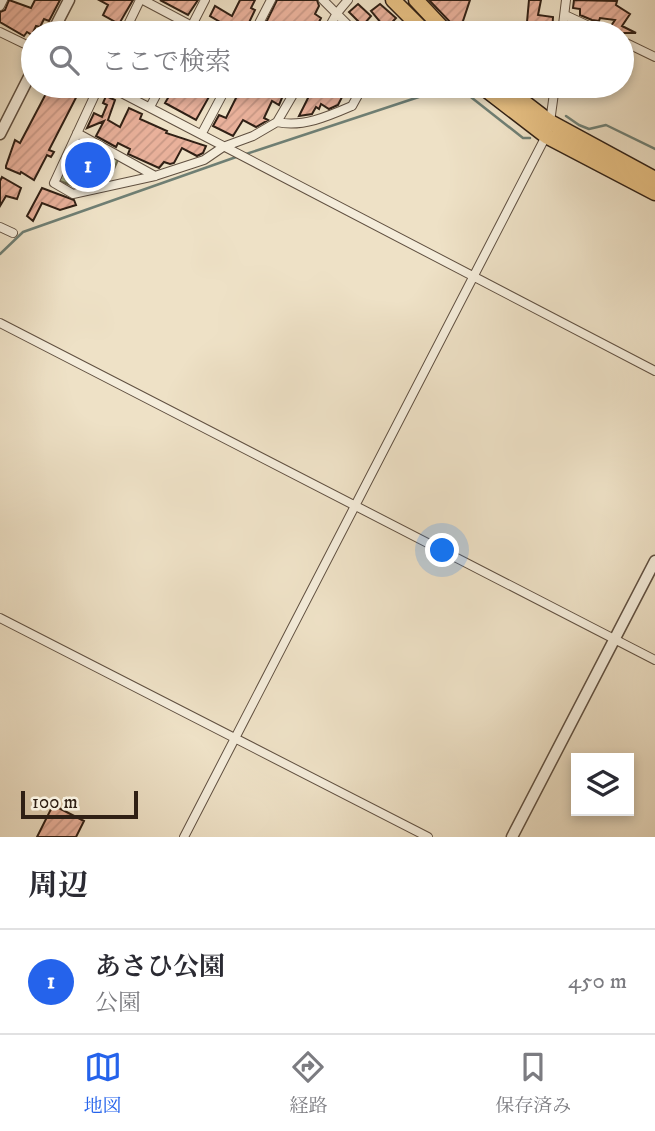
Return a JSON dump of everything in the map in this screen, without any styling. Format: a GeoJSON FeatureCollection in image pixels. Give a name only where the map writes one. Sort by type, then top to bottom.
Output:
{"type":"FeatureCollection","features":[{"type":"Feature","properties":{"kind":"highway"},"geometry":{"type":"LineString","coordinates":[[393,0],[414,21]]}},
{"type":"Feature","properties":{"kind":"highway"},"geometry":{"type":"LineString","coordinates":[[415,0],[435,21]]}},
{"type":"Feature","properties":{"kind":"highway"},"geometry":{"type":"LineString","coordinates":[[500,98],[655,193]]}},
{"type":"Feature","properties":{"kind":"highway"},"geometry":{"type":"LineString","coordinates":[[516,98],[548,129],[655,179]]}},
{"type":"Feature","properties":{"kind":"street"},"geometry":{"type":"LineString","coordinates":[[0,6],[3,0]]}},
{"type":"Feature","properties":{"kind":"street"},"geometry":{"type":"LineString","coordinates":[[58,21],[69,0]]}},
{"type":"Feature","properties":{"kind":"street"},"geometry":{"type":"LineString","coordinates":[[131,21],[142,0],[176,21]]}},
{"type":"Feature","properties":{"kind":"street"},"geometry":{"type":"LineString","coordinates":[[194,21],[205,0]]}},
{"type":"Feature","properties":{"kind":"street"},"geometry":{"type":"LineString","coordinates":[[260,21],[271,0]]}},
{"type":"Feature","properties":{"kind":"street"},"geometry":{"type":"LineString","coordinates":[[323,0],[345,21]]}},
{"type":"Feature","properties":{"kind":"street"},"geometry":{"type":"LineString","coordinates":[[333,21],[348,0]]}},
{"type":"Feature","properties":{"kind":"street"},"geometry":{"type":"LineString","coordinates":[[564,21],[566,0]]}},
{"type":"Feature","properties":{"kind":"street"},"geometry":{"type":"LineString","coordinates":[[565,15],[578,21]]}},
{"type":"Feature","properties":{"kind":"street"},"geometry":{"type":"LineString","coordinates":[[0,32],[21,42]]}},
{"type":"Feature","properties":{"kind":"street"},"geometry":{"type":"LineString","coordinates":[[634,47],[655,57]]}},
{"type":"Feature","properties":{"kind":"street"},"geometry":{"type":"LineString","coordinates":[[0,134],[21,93]]}},
{"type":"Feature","properties":{"kind":"street"},"geometry":{"type":"LineString","coordinates":[[93,98],[54,183],[72,194],[155,177],[204,160],[223,147],[253,136],[277,122],[291,98]]}},
{"type":"Feature","properties":{"kind":"street"},"geometry":{"type":"LineString","coordinates":[[132,98],[655,371]]}},
{"type":"Feature","properties":{"kind":"street"},"geometry":{"type":"LineString","coordinates":[[150,107],[155,98]]}},
{"type":"Feature","properties":{"kind":"street"},"geometry":{"type":"LineString","coordinates":[[202,133],[221,98]]}},
{"type":"Feature","properties":{"kind":"street"},"geometry":{"type":"LineString","coordinates":[[277,122],[284,124],[317,120],[352,106],[356,98]]}},
{"type":"Feature","properties":{"kind":"street"},"geometry":{"type":"LineString","coordinates":[[184,837],[548,129],[553,98]]}},
{"type":"Feature","properties":{"kind":"street"},"geometry":{"type":"LineString","coordinates":[[77,133],[155,177]]}},
{"type":"Feature","properties":{"kind":"street"},"geometry":{"type":"LineString","coordinates":[[0,227],[13,233]]}},
{"type":"Feature","properties":{"kind":"street"},"geometry":{"type":"LineString","coordinates":[[0,323],[655,660]]}},
{"type":"Feature","properties":{"kind":"street"},"geometry":{"type":"LineString","coordinates":[[512,837],[655,561]]}},
{"type":"Feature","properties":{"kind":"street"},"geometry":{"type":"LineString","coordinates":[[0,618],[428,837]]}},
{"type":"Feature","properties":{"kind":"green space"},"geometry":{"type":"Polygon","coordinates":[[[74,137],[118,160],[110,178],[80,189],[58,180],[74,137]]]}},
{"type":"Feature","properties":{"kind":"building"},"geometry":{"type":"Polygon","coordinates":[[[9,0],[31,8],[35,0],[60,0],[49,21],[21,21],[21,34],[0,22],[0,12],[5,10],[9,0]]]}},
{"type":"Feature","properties":{"kind":"building"},"geometry":{"type":"Polygon","coordinates":[[[99,0],[133,0],[121,21],[114,21],[103,15],[108,5],[99,0]]]}},
{"type":"Feature","properties":{"kind":"building"},"geometry":{"type":"Polygon","coordinates":[[[160,0],[198,0],[188,15],[160,0]]]}},
{"type":"Feature","properties":{"kind":"building"},"geometry":{"type":"Polygon","coordinates":[[[240,0],[255,0],[251,8],[255,10],[250,21],[218,21],[210,16],[215,6],[232,16],[240,0]]]}},
{"type":"Feature","properties":{"kind":"building"},"geometry":{"type":"Polygon","coordinates":[[[277,0],[317,0],[319,6],[315,14],[321,18],[320,21],[267,21],[277,0]]]}},
{"type":"Feature","properties":{"kind":"building"},"geometry":{"type":"Polygon","coordinates":[[[429,0],[470,0],[463,21],[449,21],[429,0]]]}},
{"type":"Feature","properties":{"kind":"building"},"geometry":{"type":"Polygon","coordinates":[[[529,0],[541,0],[538,15],[553,17],[553,21],[527,21],[529,0]]]}},
{"type":"Feature","properties":{"kind":"building"},"geometry":{"type":"Polygon","coordinates":[[[574,0],[617,1],[616,5],[630,14],[625,21],[600,18],[599,21],[580,15],[580,9],[573,8],[574,0]]]}},
{"type":"Feature","properties":{"kind":"building"},"geometry":{"type":"Polygon","coordinates":[[[358,4],[371,16],[367,21],[358,21],[349,12],[358,4]]]}},
{"type":"Feature","properties":{"kind":"building"},"geometry":{"type":"Polygon","coordinates":[[[380,4],[396,18],[393,21],[379,21],[371,11],[380,4]]]}},
{"type":"Feature","properties":{"kind":"building"},"geometry":{"type":"Polygon","coordinates":[[[44,98],[76,98],[49,150],[54,152],[51,157],[47,155],[34,180],[21,172],[20,174],[6,168],[15,140],[20,143],[44,98]]]}},
{"type":"Feature","properties":{"kind":"building"},"geometry":{"type":"Polygon","coordinates":[[[105,98],[115,100],[108,120],[120,127],[129,108],[142,114],[140,119],[167,131],[166,133],[206,146],[203,153],[197,156],[182,148],[174,163],[164,162],[159,168],[128,154],[130,149],[118,143],[116,147],[96,136],[104,121],[87,128],[94,113],[102,117],[107,105],[103,103],[105,98]]]}},
{"type":"Feature","properties":{"kind":"building"},"geometry":{"type":"Polygon","coordinates":[[[168,98],[208,98],[196,120],[165,103],[168,98]]]}},
{"type":"Feature","properties":{"kind":"building"},"geometry":{"type":"Polygon","coordinates":[[[236,98],[282,98],[279,105],[272,101],[264,118],[268,120],[256,127],[243,120],[233,136],[213,126],[219,115],[226,118],[236,98]]]}},
{"type":"Feature","properties":{"kind":"building"},"geometry":{"type":"Polygon","coordinates":[[[308,98],[342,98],[338,105],[329,109],[321,104],[312,114],[299,116],[308,98]]]}},
{"type":"Feature","properties":{"kind":"building"},"geometry":{"type":"Polygon","coordinates":[[[2,177],[21,188],[17,199],[6,196],[0,206],[0,181],[2,177]]]}},
{"type":"Feature","properties":{"kind":"building"},"geometry":{"type":"Polygon","coordinates":[[[42,188],[74,200],[76,205],[60,210],[42,203],[33,221],[27,216],[42,188]]]}},
{"type":"Feature","properties":{"kind":"building"},"geometry":{"type":"Polygon","coordinates":[[[53,805],[84,821],[76,837],[37,837],[53,805]]]}},
{"type":"Feature","properties":{"kind":"waterway"},"geometry":{"type":"LineString","coordinates":[[246,154],[416,98]]}},
{"type":"Feature","properties":{"kind":"waterway"},"geometry":{"type":"LineString","coordinates":[[472,98],[523,138],[530,138]]}},
{"type":"Feature","properties":{"kind":"waterway"},"geometry":{"type":"LineString","coordinates":[[566,116],[589,129],[606,125],[655,149]]}},
{"type":"Feature","properties":{"kind":"waterway"},"geometry":{"type":"LineString","coordinates":[[0,254],[23,232],[239,156]]}},
{"type":"Feature","properties":{"kind":"place","name":"あさひ公園"},"geometry":{"type":"Point","coordinates":[88,165]}}]}
